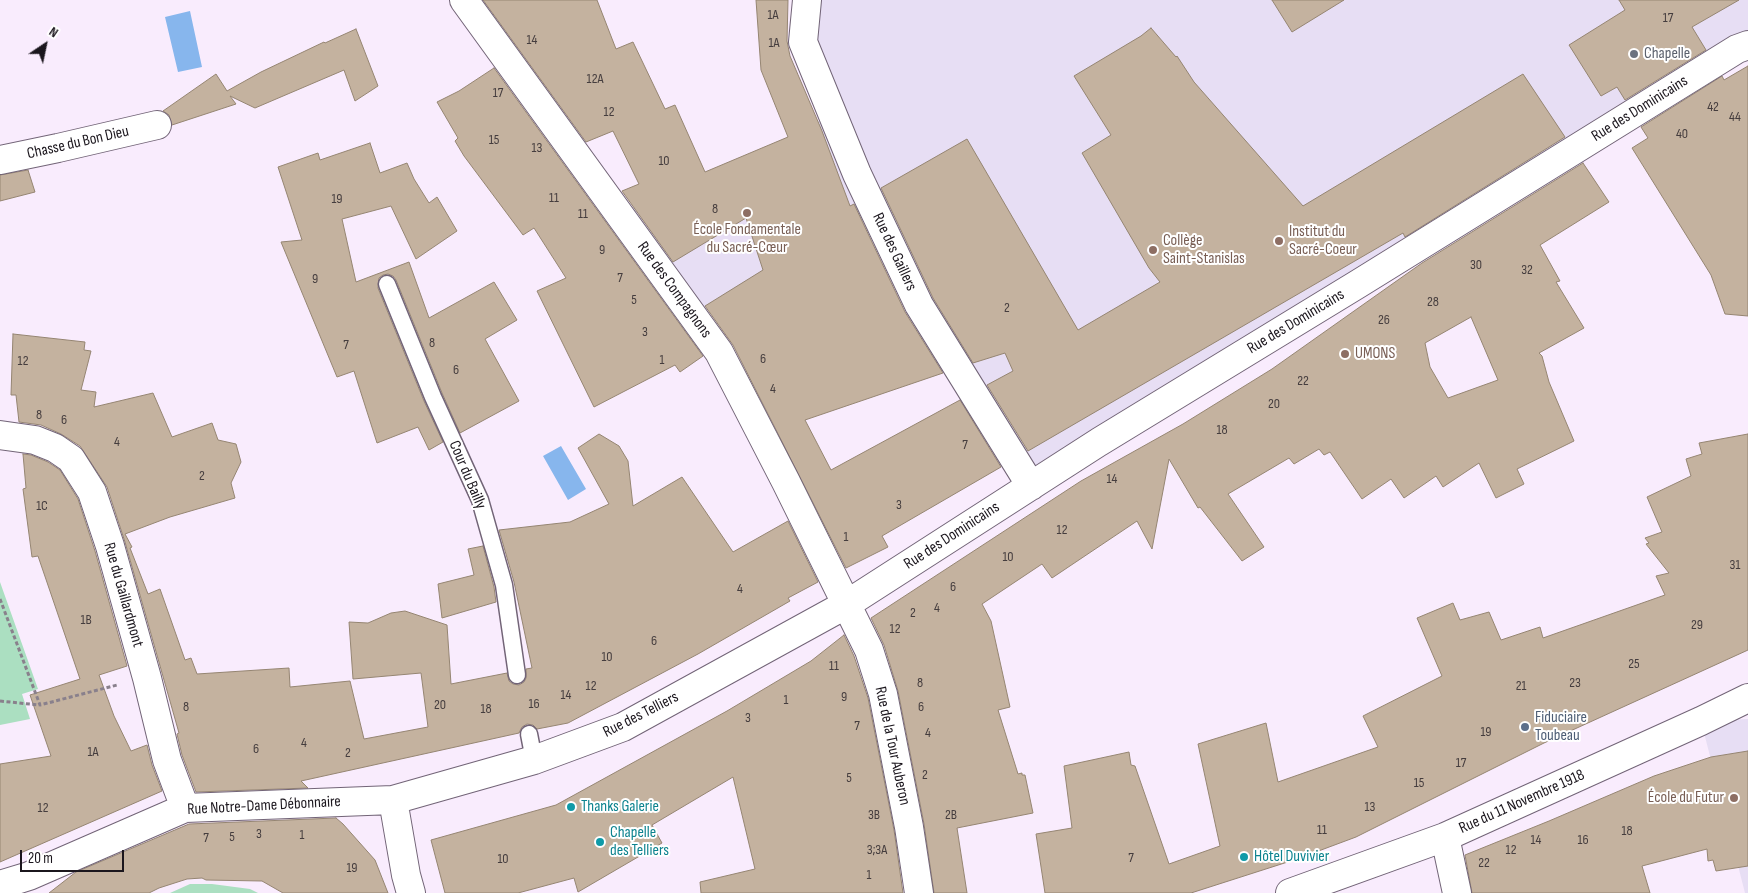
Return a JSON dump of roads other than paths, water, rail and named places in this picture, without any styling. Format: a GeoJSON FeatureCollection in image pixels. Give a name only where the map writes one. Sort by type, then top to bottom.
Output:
{"type":"FeatureCollection","features":[{"type":"Feature","properties":{"kind":"street","name":"Rue des Compagnons"},"geometry":{"type":"LineString","coordinates":[[464,0],[719,352],[847,604]]}},
{"type":"Feature","properties":{"kind":"street","name":"Rue des Gaillers"},"geometry":{"type":"LineString","coordinates":[[807,0],[803,42],[857,174],[919,305],[1031,486]]}},
{"type":"Feature","properties":{"kind":"street","name":"Rue des Dominicains"},"geometry":{"type":"LineString","coordinates":[[847,604],[1098,442],[1358,284],[1737,49],[1748,45]]}},
{"type":"Feature","properties":{"kind":"street","name":"Chasse du Bon Dieu"},"geometry":{"type":"LineString","coordinates":[[0,160],[157,125]]}},
{"type":"Feature","properties":{"kind":"street","name":"Rue du Gaillardmont"},"geometry":{"type":"LineString","coordinates":[[0,435],[35,440],[55,448],[71,459],[92,492],[110,546],[167,760],[185,808]]}},
{"type":"Feature","properties":{"kind":"street","name":"Rue des Telliers"},"geometry":{"type":"LineString","coordinates":[[393,800],[531,747],[623,728],[847,604]]}},
{"type":"Feature","properties":{"kind":"street","name":"Rue de la Tour Auberon"},"geometry":{"type":"LineString","coordinates":[[847,604],[869,650],[884,694],[909,827],[919,893]]}},
{"type":"Feature","properties":{"kind":"street","name":"Rue du 11 Novembre 1918"},"geometry":{"type":"LineString","coordinates":[[1290,893],[1444,837],[1748,698]]}},
{"type":"Feature","properties":{"kind":"street","name":"Rue Notre-Dame Débonnaire"},"geometry":{"type":"LineString","coordinates":[[0,885],[29,876],[185,808],[393,800]]}},
{"type":"Feature","properties":{"kind":"street"},"geometry":{"type":"LineString","coordinates":[[393,800],[411,893]]}},
{"type":"Feature","properties":{"kind":"street"},"geometry":{"type":"LineString","coordinates":[[1444,837],[1457,893]]}},
{"type":"Feature","properties":{"kind":"lane","name":"Cour du Bailly"},"geometry":{"type":"LineString","coordinates":[[388,284],[433,397],[480,500],[504,584],[518,676]]}},
{"type":"Feature","properties":{"kind":"water"},"geometry":{"type":"Polygon","coordinates":[[[190,11],[202,67],[178,72],[165,17],[190,11]]]}},
{"type":"Feature","properties":{"kind":"water"},"geometry":{"type":"Polygon","coordinates":[[[561,446],[586,489],[568,500],[543,456],[561,446]]]}},
{"type":"Feature","properties":{"kind":"place","name":"Chapelle"},"geometry":{"type":"Point","coordinates":[1634,54]}},
{"type":"Feature","properties":{"kind":"place","name":"École Fondamentale du Sacré-Cœur"},"geometry":{"type":"Point","coordinates":[747,213]}},
{"type":"Feature","properties":{"kind":"place","name":"Institut du Sacré-Coeur"},"geometry":{"type":"Point","coordinates":[1279,241]}},
{"type":"Feature","properties":{"kind":"place","name":"Collège Saint-Stanislas"},"geometry":{"type":"Point","coordinates":[1153,250]}},
{"type":"Feature","properties":{"kind":"place","name":"UMONS"},"geometry":{"type":"Point","coordinates":[1345,354]}},
{"type":"Feature","properties":{"kind":"place","name":"Fiduciaire Toubeau"},"geometry":{"type":"Point","coordinates":[1525,727]}},
{"type":"Feature","properties":{"kind":"place","name":"École du Futur"},"geometry":{"type":"Point","coordinates":[1734,798]}},
{"type":"Feature","properties":{"kind":"place","name":"Thanks Galerie"},"geometry":{"type":"Point","coordinates":[571,807]}},
{"type":"Feature","properties":{"kind":"place","name":"Chapelle des Telliers"},"geometry":{"type":"Point","coordinates":[600,842]}},
{"type":"Feature","properties":{"kind":"place","name":"Hôtel Duvivier"},"geometry":{"type":"Point","coordinates":[1244,857]}}]}
